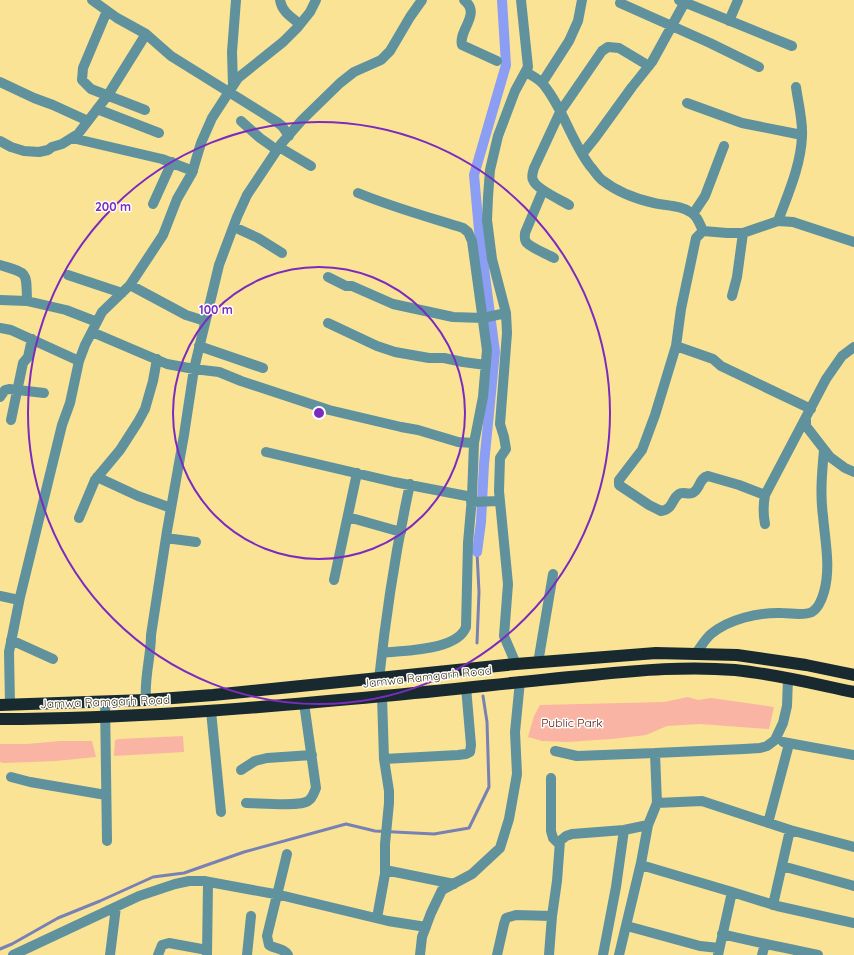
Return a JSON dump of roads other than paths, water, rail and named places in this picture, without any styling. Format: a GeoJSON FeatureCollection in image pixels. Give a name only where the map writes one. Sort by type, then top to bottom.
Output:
{"type":"FeatureCollection","features":[{"type":"Feature","properties":{"kind":"highway","name":"Jamwa Ramgarh Road"},"geometry":{"type":"LineString","coordinates":[[5,705],[146,700],[221,695],[495,666],[656,653],[737,655],[832,669],[854,675]]}},
{"type":"Feature","properties":{"kind":"highway"},"geometry":{"type":"LineString","coordinates":[[780,661],[784,677]]}},
{"type":"Feature","properties":{"kind":"highway","name":"Jamwa Ramgarh Road"},"geometry":{"type":"LineString","coordinates":[[0,720],[211,712],[646,670],[736,670],[784,677],[854,692]]}},
{"type":"Feature","properties":{"kind":"street"},"geometry":{"type":"LineString","coordinates":[[92,0],[146,34],[171,56],[230,88],[282,126],[289,136]]}},
{"type":"Feature","properties":{"kind":"street"},"geometry":{"type":"LineString","coordinates":[[230,88],[236,0]]}},
{"type":"Feature","properties":{"kind":"street"},"geometry":{"type":"LineString","coordinates":[[280,0],[281,7],[284,12],[300,24]]}},
{"type":"Feature","properties":{"kind":"street"},"geometry":{"type":"LineString","coordinates":[[5,705],[9,652],[19,600],[79,361],[102,312],[130,285],[163,235],[177,199],[192,171],[212,118],[230,88],[238,78],[278,46],[300,24],[310,12],[316,0]]}},
{"type":"Feature","properties":{"kind":"street"},"geometry":{"type":"LineString","coordinates":[[146,700],[145,689],[151,650],[151,635],[194,369],[219,265],[247,195],[278,149],[302,120],[340,83],[354,72],[381,60],[386,56],[422,0]]}},
{"type":"Feature","properties":{"kind":"street"},"geometry":{"type":"LineString","coordinates":[[464,0],[470,6],[471,16],[461,40],[462,45],[497,61]]}},
{"type":"Feature","properties":{"kind":"street"},"geometry":{"type":"LineString","coordinates":[[516,664],[504,636],[508,584],[495,501],[500,458],[506,449],[500,424],[507,333],[492,259],[487,220],[490,170],[498,136],[515,91],[528,67],[521,0]]}},
{"type":"Feature","properties":{"kind":"street"},"geometry":{"type":"LineString","coordinates":[[542,83],[569,41],[578,21],[582,0]]}},
{"type":"Feature","properties":{"kind":"street"},"geometry":{"type":"LineString","coordinates":[[729,21],[738,0]]}},
{"type":"Feature","properties":{"kind":"street"},"geometry":{"type":"LineString","coordinates":[[582,154],[649,66],[672,26],[683,1],[792,46]]}},
{"type":"Feature","properties":{"kind":"street"},"geometry":{"type":"LineString","coordinates":[[620,3],[759,67]]}},
{"type":"Feature","properties":{"kind":"street"},"geometry":{"type":"LineString","coordinates":[[108,11],[86,58],[82,73],[82,80],[91,89],[145,110]]}},
{"type":"Feature","properties":{"kind":"street"},"geometry":{"type":"LineString","coordinates":[[0,141],[11,147],[24,151],[39,152],[48,150],[78,134],[108,95],[146,34]]}},
{"type":"Feature","properties":{"kind":"street"},"geometry":{"type":"LineString","coordinates":[[569,205],[543,190],[533,181],[532,176],[534,168],[560,112],[602,52],[608,47],[619,48],[649,66]]}},
{"type":"Feature","properties":{"kind":"street"},"geometry":{"type":"LineString","coordinates":[[526,72],[542,83],[560,112],[582,154],[600,179],[611,187],[654,203],[683,209],[693,214],[703,231]]}},
{"type":"Feature","properties":{"kind":"street"},"geometry":{"type":"LineString","coordinates":[[0,82],[88,121]]}},
{"type":"Feature","properties":{"kind":"street"},"geometry":{"type":"LineString","coordinates":[[778,221],[800,155],[802,134],[796,87]]}},
{"type":"Feature","properties":{"kind":"street"},"geometry":{"type":"LineString","coordinates":[[687,103],[742,123],[802,134]]}},
{"type":"Feature","properties":{"kind":"street"},"geometry":{"type":"LineString","coordinates":[[98,109],[159,133]]}},
{"type":"Feature","properties":{"kind":"street"},"geometry":{"type":"LineString","coordinates":[[241,121],[260,138],[311,166]]}},
{"type":"Feature","properties":{"kind":"street"},"geometry":{"type":"LineString","coordinates":[[72,138],[172,162],[192,171]]}},
{"type":"Feature","properties":{"kind":"street"},"geometry":{"type":"LineString","coordinates":[[693,214],[705,196],[724,146]]}},
{"type":"Feature","properties":{"kind":"street"},"geometry":{"type":"LineString","coordinates":[[154,204],[172,162]]}},
{"type":"Feature","properties":{"kind":"street"},"geometry":{"type":"LineString","coordinates":[[543,190],[524,237],[526,242],[554,258]]}},
{"type":"Feature","properties":{"kind":"street"},"geometry":{"type":"LineString","coordinates":[[358,193],[409,212],[463,228],[468,232],[472,241],[486,318],[486,365],[483,396],[474,443],[473,500],[468,543],[466,627],[464,633],[452,642],[435,646],[382,653]]}},
{"type":"Feature","properties":{"kind":"street"},"geometry":{"type":"LineString","coordinates":[[766,496],[739,484],[708,476],[702,479],[696,492],[691,494],[680,493],[677,495],[669,508],[661,511],[648,505],[619,485],[618,480],[642,450],[655,414],[676,346],[681,309],[696,238],[703,231],[743,233],[778,221],[793,222],[854,242]]}},
{"type":"Feature","properties":{"kind":"street"},"geometry":{"type":"LineString","coordinates":[[234,227],[258,238],[282,253]]}},
{"type":"Feature","properties":{"kind":"street"},"geometry":{"type":"LineString","coordinates":[[732,296],[737,277],[743,233]]}},
{"type":"Feature","properties":{"kind":"street"},"geometry":{"type":"LineString","coordinates":[[0,265],[21,271],[24,274],[26,278],[27,301]]}},
{"type":"Feature","properties":{"kind":"street"},"geometry":{"type":"LineString","coordinates":[[68,275],[122,293]]}},
{"type":"Feature","properties":{"kind":"street"},"geometry":{"type":"LineString","coordinates":[[328,277],[346,286],[352,286],[393,304],[453,317],[486,318],[503,314]]}},
{"type":"Feature","properties":{"kind":"street"},"geometry":{"type":"LineString","coordinates":[[130,285],[186,315],[205,321]]}},
{"type":"Feature","properties":{"kind":"street"},"geometry":{"type":"LineString","coordinates":[[0,300],[27,301],[66,310],[97,322]]}},
{"type":"Feature","properties":{"kind":"street"},"geometry":{"type":"LineString","coordinates":[[328,323],[377,346],[395,352],[486,365]]}},
{"type":"Feature","properties":{"kind":"street"},"geometry":{"type":"LineString","coordinates":[[0,328],[11,330],[79,361]]}},
{"type":"Feature","properties":{"kind":"street"},"geometry":{"type":"LineString","coordinates":[[92,332],[167,364],[219,372],[329,410],[418,430],[458,442],[474,443]]}},
{"type":"Feature","properties":{"kind":"street"},"geometry":{"type":"LineString","coordinates":[[10,420],[23,363],[28,357],[32,339]]}},
{"type":"Feature","properties":{"kind":"street"},"geometry":{"type":"LineString","coordinates":[[199,346],[263,368]]}},
{"type":"Feature","properties":{"kind":"street"},"geometry":{"type":"LineString","coordinates":[[676,346],[713,359],[720,366],[811,409]]}},
{"type":"Feature","properties":{"kind":"street"},"geometry":{"type":"LineString","coordinates":[[765,524],[763,503],[766,496],[826,379],[842,356],[853,348]]}},
{"type":"Feature","properties":{"kind":"street"},"geometry":{"type":"LineString","coordinates":[[79,518],[89,492],[97,477],[120,450],[142,416],[149,395],[157,359]]}},
{"type":"Feature","properties":{"kind":"street"},"geometry":{"type":"LineString","coordinates":[[0,397],[5,390],[9,389],[44,393]]}},
{"type":"Feature","properties":{"kind":"street"},"geometry":{"type":"LineString","coordinates":[[806,420],[806,426],[830,457],[845,468],[854,472]]}},
{"type":"Feature","properties":{"kind":"street"},"geometry":{"type":"LineString","coordinates":[[696,653],[710,635],[724,625],[759,615],[780,613],[806,614],[819,606],[824,591],[827,545],[821,489],[824,450]]}},
{"type":"Feature","properties":{"kind":"street"},"geometry":{"type":"LineString","coordinates":[[266,452],[410,484],[473,500],[495,501]]}},
{"type":"Feature","properties":{"kind":"street"},"geometry":{"type":"LineString","coordinates":[[334,580],[357,473]]}},
{"type":"Feature","properties":{"kind":"street"},"geometry":{"type":"LineString","coordinates":[[97,477],[138,496],[171,508]]}},
{"type":"Feature","properties":{"kind":"street"},"geometry":{"type":"LineString","coordinates":[[379,679],[401,532],[410,484]]}},
{"type":"Feature","properties":{"kind":"street"},"geometry":{"type":"LineString","coordinates":[[348,517],[401,532]]}},
{"type":"Feature","properties":{"kind":"street"},"geometry":{"type":"LineString","coordinates":[[166,538],[196,542]]}},
{"type":"Feature","properties":{"kind":"street"},"geometry":{"type":"LineString","coordinates":[[538,663],[553,574]]}},
{"type":"Feature","properties":{"kind":"street"},"geometry":{"type":"LineString","coordinates":[[0,596],[19,600]]}},
{"type":"Feature","properties":{"kind":"street"},"geometry":{"type":"LineString","coordinates":[[11,640],[53,659]]}},
{"type":"Feature","properties":{"kind":"street"},"geometry":{"type":"LineString","coordinates":[[555,751],[577,756],[760,748],[767,746],[776,740],[783,723],[787,706],[784,677]]}},
{"type":"Feature","properties":{"kind":"street"},"geometry":{"type":"LineString","coordinates":[[420,955],[422,938],[431,913],[442,890],[472,874],[500,848],[509,819],[517,774],[515,732],[520,681]]}},
{"type":"Feature","properties":{"kind":"street"},"geometry":{"type":"LineString","coordinates":[[384,759],[458,755],[470,752],[470,686]]}},
{"type":"Feature","properties":{"kind":"street"},"geometry":{"type":"LineString","coordinates":[[377,918],[385,870],[385,844],[389,791],[384,759],[382,696]]}},
{"type":"Feature","properties":{"kind":"street"},"geometry":{"type":"LineString","coordinates":[[105,701],[107,841]]}},
{"type":"Feature","properties":{"kind":"street"},"geometry":{"type":"LineString","coordinates":[[246,803],[300,804],[309,801],[313,796],[316,788],[304,703]]}},
{"type":"Feature","properties":{"kind":"street"},"geometry":{"type":"LineString","coordinates":[[211,712],[221,812]]}},
{"type":"Feature","properties":{"kind":"street"},"geometry":{"type":"LineString","coordinates":[[776,740],[789,744],[854,755]]}},
{"type":"Feature","properties":{"kind":"street"},"geometry":{"type":"LineString","coordinates":[[768,823],[789,744]]}},
{"type":"Feature","properties":{"kind":"street"},"geometry":{"type":"LineString","coordinates":[[619,955],[641,865],[648,825],[657,803],[655,753]]}},
{"type":"Feature","properties":{"kind":"street"},"geometry":{"type":"LineString","coordinates":[[240,770],[255,761],[267,758],[312,755]]}},
{"type":"Feature","properties":{"kind":"street"},"geometry":{"type":"LineString","coordinates":[[11,777],[30,782],[106,795]]}},
{"type":"Feature","properties":{"kind":"street"},"geometry":{"type":"LineString","coordinates":[[551,778],[551,831],[553,838],[559,844]]}},
{"type":"Feature","properties":{"kind":"street"},"geometry":{"type":"LineString","coordinates":[[657,803],[702,801],[790,830],[854,847]]}},
{"type":"Feature","properties":{"kind":"street"},"geometry":{"type":"LineString","coordinates":[[549,955],[560,841],[566,836],[624,830],[648,825]]}},
{"type":"Feature","properties":{"kind":"street"},"geometry":{"type":"LineString","coordinates":[[603,955],[616,887],[624,830]]}},
{"type":"Feature","properties":{"kind":"street"},"geometry":{"type":"LineString","coordinates":[[773,905],[790,830]]}},
{"type":"Feature","properties":{"kind":"street"},"geometry":{"type":"LineString","coordinates":[[286,854],[267,936],[269,944],[272,947],[284,950],[288,955]]}},
{"type":"Feature","properties":{"kind":"street"},"geometry":{"type":"LineString","coordinates":[[641,865],[773,905],[854,923]]}},
{"type":"Feature","properties":{"kind":"street"},"geometry":{"type":"LineString","coordinates":[[782,866],[854,886]]}},
{"type":"Feature","properties":{"kind":"street"},"geometry":{"type":"LineString","coordinates":[[385,870],[454,884]]}},
{"type":"Feature","properties":{"kind":"street"},"geometry":{"type":"LineString","coordinates":[[12,955],[106,913],[139,896],[175,884],[196,881],[276,895],[377,918],[426,927]]}},
{"type":"Feature","properties":{"kind":"street"},"geometry":{"type":"LineString","coordinates":[[158,955],[162,945],[169,944],[207,953],[208,883]]}},
{"type":"Feature","properties":{"kind":"street"},"geometry":{"type":"LineString","coordinates":[[627,926],[718,952],[732,892]]}},
{"type":"Feature","properties":{"kind":"street"},"geometry":{"type":"LineString","coordinates":[[110,955],[116,907]]}},
{"type":"Feature","properties":{"kind":"street"},"geometry":{"type":"LineString","coordinates":[[497,955],[506,918],[516,915],[552,916]]}},
{"type":"Feature","properties":{"kind":"street"},"geometry":{"type":"LineString","coordinates":[[247,955],[251,916]]}},
{"type":"Feature","properties":{"kind":"street"},"geometry":{"type":"LineString","coordinates":[[722,934],[818,955]]}},
{"type":"Feature","properties":{"kind":"street"},"geometry":{"type":"LineString","coordinates":[[762,955],[765,944]]}},
{"type":"Feature","properties":{"kind":"waterway"},"geometry":{"type":"LineString","coordinates":[[477,552],[481,522],[484,464],[495,352],[479,230],[474,175],[506,65],[502,0]]}},
{"type":"Feature","properties":{"kind":"waterway"},"geometry":{"type":"LineString","coordinates":[[477,552],[479,592],[477,643]]}},
{"type":"Feature","properties":{"kind":"waterway"},"geometry":{"type":"LineString","coordinates":[[0,949],[12,944],[58,918],[153,877],[184,873],[244,852],[346,824],[375,831],[434,834],[469,828],[489,787],[487,722],[483,696]]}},
{"type":"Feature","properties":{"kind":"park label","name":"Public Park"},"geometry":{"type":"Point","coordinates":[572,723]}}]}
